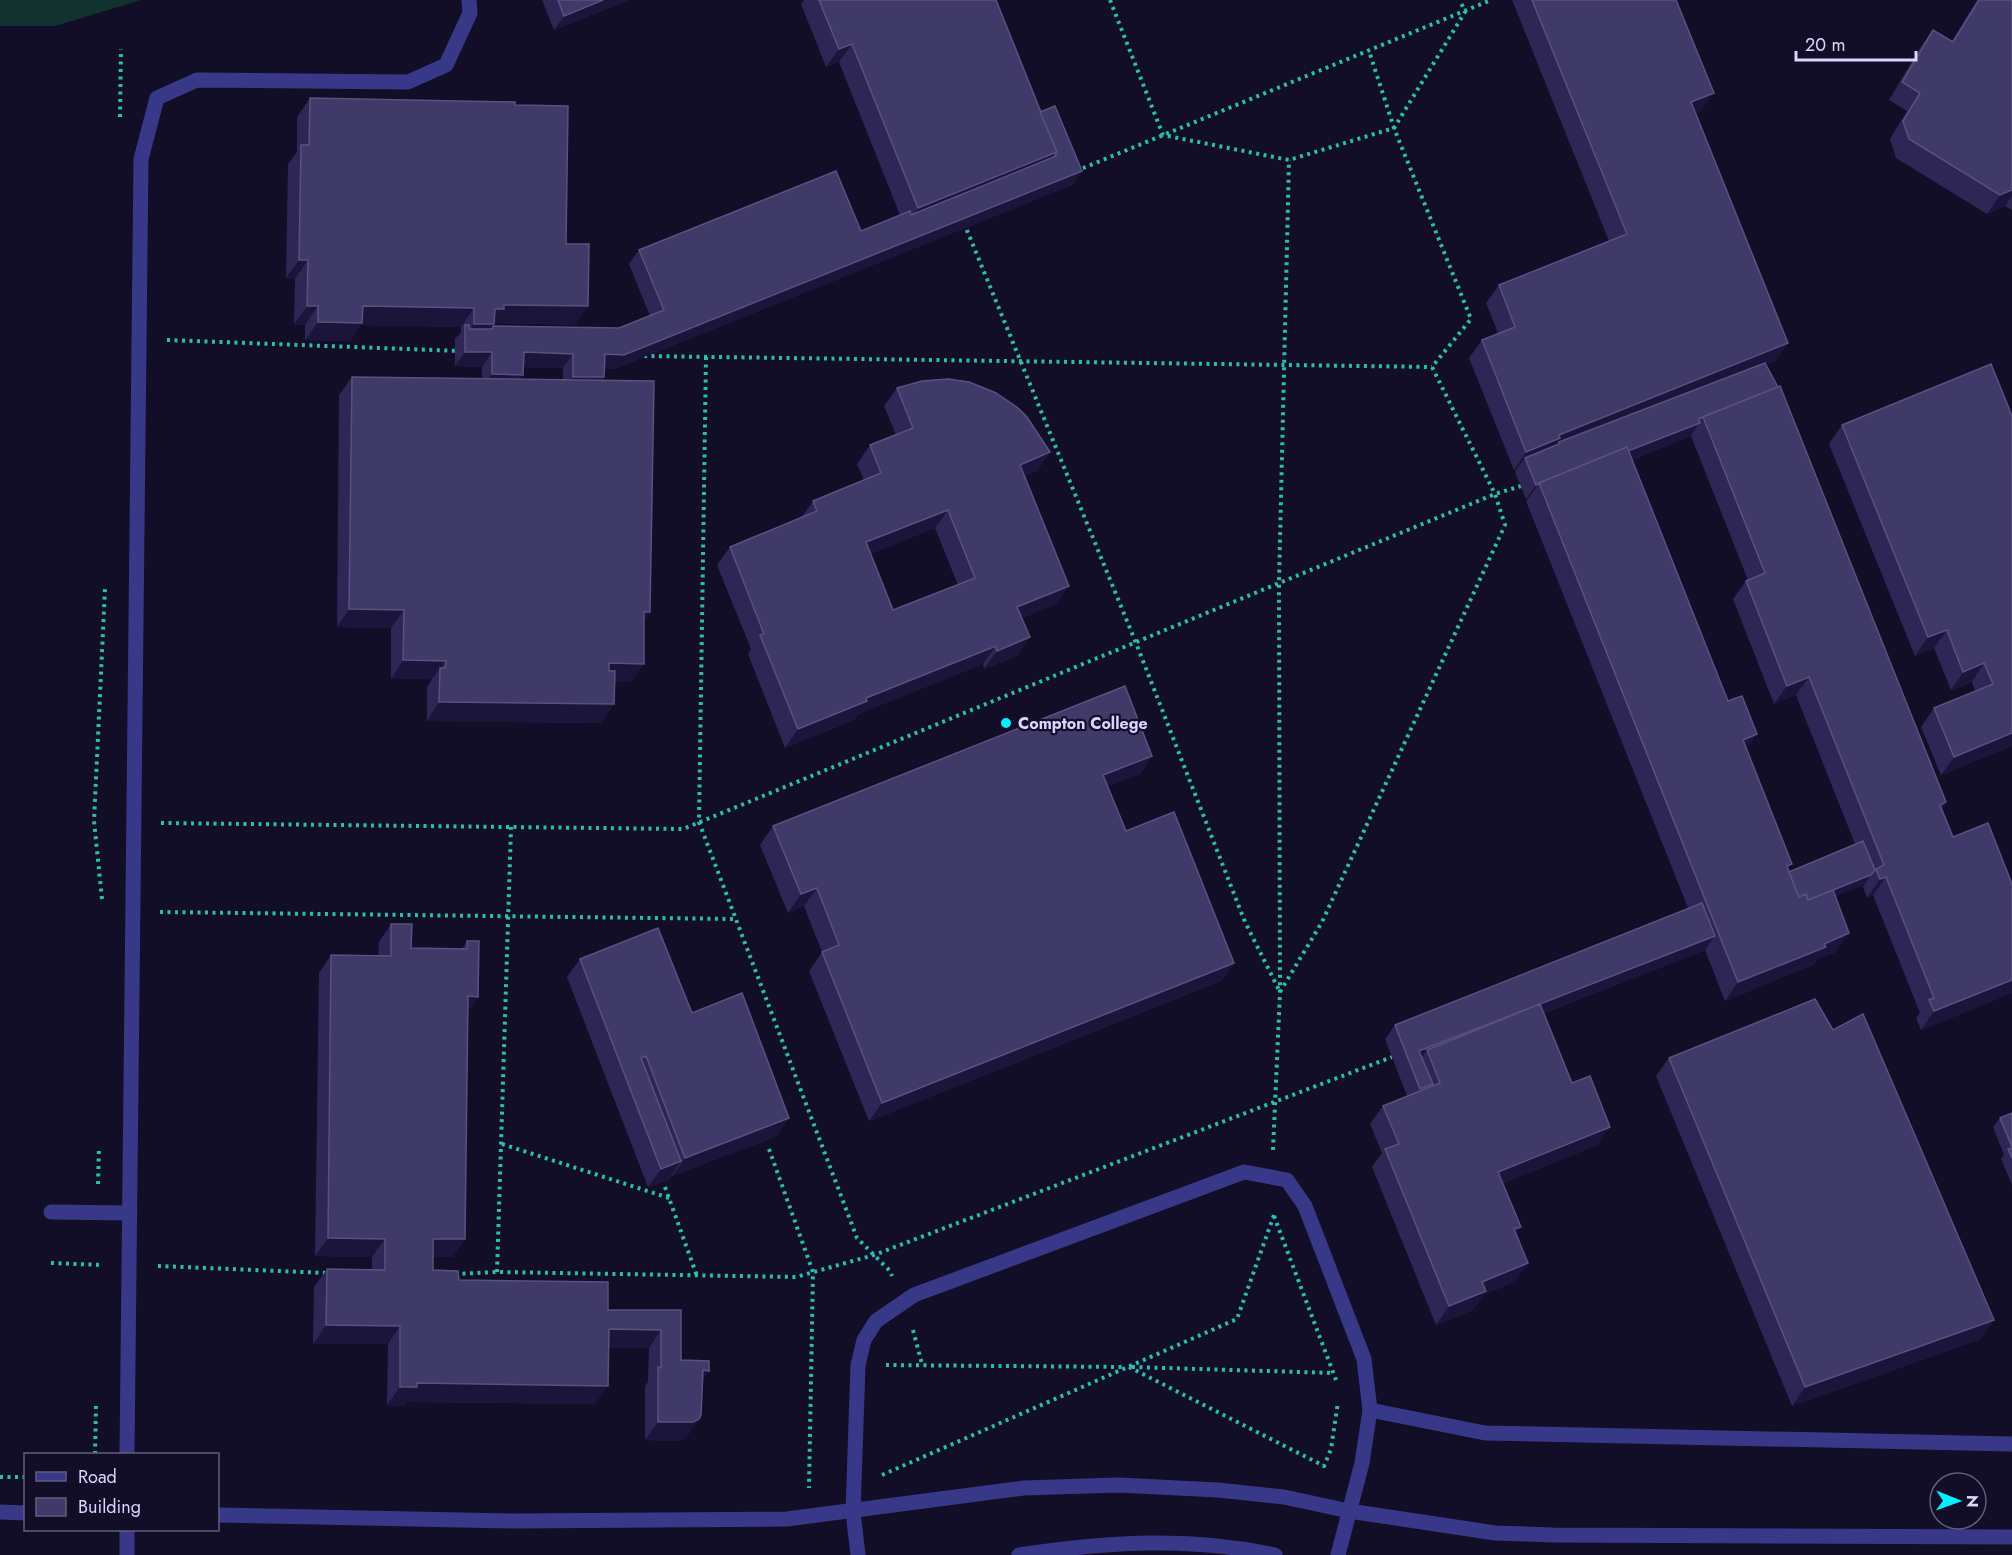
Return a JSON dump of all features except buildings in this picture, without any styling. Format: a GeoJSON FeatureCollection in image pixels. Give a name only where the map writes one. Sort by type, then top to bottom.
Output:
{"type":"FeatureCollection","features":[{"type":"Feature","properties":{"kind":"street"},"geometry":{"type":"LineString","coordinates":[[127,1453],[141,159],[156,98],[197,80],[408,82],[446,65],[470,13],[469,0]]}},
{"type":"Feature","properties":{"kind":"street"},"geometry":{"type":"LineString","coordinates":[[858,1555],[853,1512],[858,1365],[864,1340],[876,1321],[914,1295],[1244,1172],[1287,1180],[1305,1206],[1364,1359],[1370,1410],[1362,1463],[1338,1555]]}},
{"type":"Feature","properties":{"kind":"street"},"geometry":{"type":"LineString","coordinates":[[51,1212],[130,1213]]}},
{"type":"Feature","properties":{"kind":"street"},"geometry":{"type":"LineString","coordinates":[[1370,1410],[1485,1433],[2012,1444]]}},
{"type":"Feature","properties":{"kind":"street"},"geometry":{"type":"LineString","coordinates":[[219,1515],[516,1521],[787,1519],[1024,1488],[1118,1485],[1218,1490],[1284,1497],[1349,1511],[1495,1533],[2012,1538]]}},
{"type":"Feature","properties":{"kind":"street"},"geometry":{"type":"LineString","coordinates":[[0,1512],[24,1513]]}},
{"type":"Feature","properties":{"kind":"street"},"geometry":{"type":"LineString","coordinates":[[127,1531],[127,1555]]}},
{"type":"Feature","properties":{"kind":"street"},"geometry":{"type":"LineString","coordinates":[[1019,1555],[1080,1546],[1136,1543],[1196,1544],[1275,1555]]}},
{"type":"Feature","properties":{"kind":"path"},"geometry":{"type":"LineString","coordinates":[[1110,0],[1163,135]]}},
{"type":"Feature","properties":{"kind":"path"},"geometry":{"type":"LineString","coordinates":[[1460,0],[1465,12]]}},
{"type":"Feature","properties":{"kind":"path"},"geometry":{"type":"LineString","coordinates":[[1067,174],[1491,0]]}},
{"type":"Feature","properties":{"kind":"path"},"geometry":{"type":"LineString","coordinates":[[1163,135],[1290,160],[1394,128],[1465,12]]}},
{"type":"Feature","properties":{"kind":"path"},"geometry":{"type":"LineString","coordinates":[[1369,51],[1394,128],[1471,319],[1432,366]]}},
{"type":"Feature","properties":{"kind":"path"},"geometry":{"type":"LineString","coordinates":[[1271,1177],[1280,992],[1280,583],[1290,160]]}},
{"type":"Feature","properties":{"kind":"path"},"geometry":{"type":"LineString","coordinates":[[961,217],[1136,643],[1245,922],[1280,992]]}},
{"type":"Feature","properties":{"kind":"path"},"geometry":{"type":"LineString","coordinates":[[165,340],[466,351]]}},
{"type":"Feature","properties":{"kind":"path"},"geometry":{"type":"LineString","coordinates":[[636,356],[1285,366],[1432,366]]}},
{"type":"Feature","properties":{"kind":"path"},"geometry":{"type":"LineString","coordinates":[[706,357],[699,822],[857,1238],[890,1271],[912,1325],[922,1364]]}},
{"type":"Feature","properties":{"kind":"path"},"geometry":{"type":"LineString","coordinates":[[1280,992],[1322,922],[1505,525],[1495,494],[1432,366]]}},
{"type":"Feature","properties":{"kind":"path"},"geometry":{"type":"LineString","coordinates":[[160,823],[683,829],[1495,494],[1521,486]]}},
{"type":"Feature","properties":{"kind":"path"},"geometry":{"type":"LineString","coordinates":[[497,1272],[511,827]]}},
{"type":"Feature","properties":{"kind":"path"},"geometry":{"type":"LineString","coordinates":[[158,912],[735,919]]}},
{"type":"Feature","properties":{"kind":"path"},"geometry":{"type":"LineString","coordinates":[[453,1274],[497,1272],[796,1277],[874,1255],[1392,1057]]}},
{"type":"Feature","properties":{"kind":"path"},"geometry":{"type":"LineString","coordinates":[[502,1144],[669,1198]]}},
{"type":"Feature","properties":{"kind":"path"},"geometry":{"type":"LineString","coordinates":[[769,1149],[813,1272],[809,1489]]}},
{"type":"Feature","properties":{"kind":"path"},"geometry":{"type":"LineString","coordinates":[[665,1187],[697,1276]]}},
{"type":"Feature","properties":{"kind":"path"},"geometry":{"type":"LineString","coordinates":[[882,1475],[1237,1318],[1274,1215],[1336,1383]]}},
{"type":"Feature","properties":{"kind":"path"},"geometry":{"type":"LineString","coordinates":[[51,1263],[99,1265]]}},
{"type":"Feature","properties":{"kind":"path"},"geometry":{"type":"LineString","coordinates":[[153,1266],[337,1273]]}},
{"type":"Feature","properties":{"kind":"path"},"geometry":{"type":"LineString","coordinates":[[858,1365],[1129,1367],[1333,1373]]}},
{"type":"Feature","properties":{"kind":"path"},"geometry":{"type":"LineString","coordinates":[[1129,1367],[1324,1466],[1331,1449],[1340,1394]]}},
{"type":"Feature","properties":{"kind":"path"},"geometry":{"type":"LineString","coordinates":[[0,1477],[24,1477]]}},
{"type":"Feature","properties":{"kind":"green space"},"geometry":{"type":"Polygon","coordinates":[[[0,0],[141,0],[55,26],[0,26],[0,0]]]}},
{"type":"Feature","properties":{"kind":"place","name":"Compton College"},"geometry":{"type":"Point","coordinates":[1006,723]}}]}
